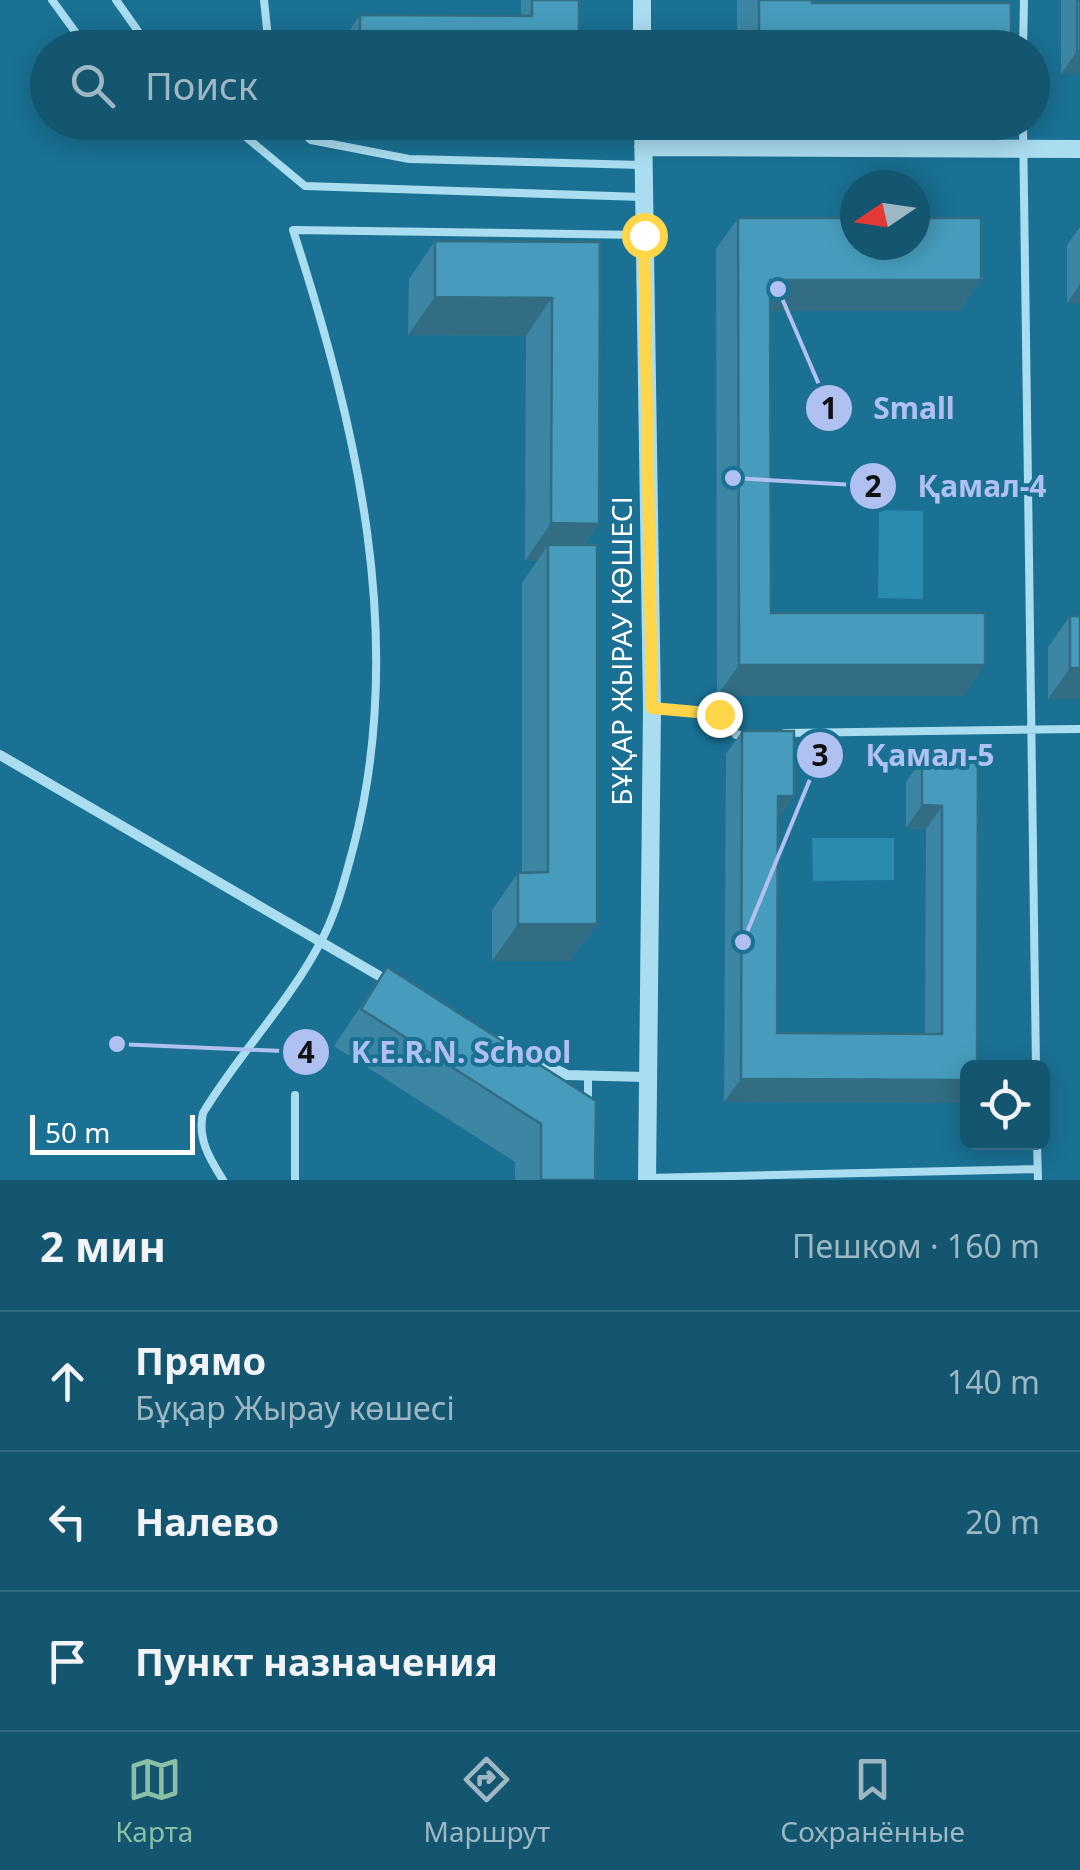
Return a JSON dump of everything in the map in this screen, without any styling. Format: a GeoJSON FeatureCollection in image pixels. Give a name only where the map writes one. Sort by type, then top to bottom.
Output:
{"type":"FeatureCollection","features":[{"type":"Feature","properties":{"kind":"street"},"geometry":{"type":"LineString","coordinates":[[642,0],[642,30]]}},
{"type":"Feature","properties":{"kind":"street","name":"БҰҚАР ЖЫРАУ КӨШЕСІ"},"geometry":{"type":"LineString","coordinates":[[642,140],[652,708],[646,1179]]}},
{"type":"Feature","properties":{"kind":"street"},"geometry":{"type":"LineString","coordinates":[[642,156],[1080,149]]}},
{"type":"Feature","properties":{"kind":"street"},"geometry":{"type":"LineString","coordinates":[[0,756],[407,992]]}},
{"type":"Feature","properties":{"kind":"street"},"geometry":{"type":"LineString","coordinates":[[494,1038],[557,1070],[588,1079],[646,1077]]}},
{"type":"Feature","properties":{"kind":"lane"},"geometry":{"type":"LineString","coordinates":[[52,0],[74,30]]}},
{"type":"Feature","properties":{"kind":"lane"},"geometry":{"type":"LineString","coordinates":[[116,0],[138,30]]}},
{"type":"Feature","properties":{"kind":"lane"},"geometry":{"type":"LineString","coordinates":[[264,0],[267,30]]}},
{"type":"Feature","properties":{"kind":"lane"},"geometry":{"type":"LineString","coordinates":[[1023,30],[1024,0]]}},
{"type":"Feature","properties":{"kind":"lane"},"geometry":{"type":"LineString","coordinates":[[250,140],[305,186],[642,198]]}},
{"type":"Feature","properties":{"kind":"lane"},"geometry":{"type":"LineString","coordinates":[[311,140],[409,159],[642,156]]}},
{"type":"Feature","properties":{"kind":"lane"},"geometry":{"type":"LineString","coordinates":[[1023,140],[1036,1060]]}},
{"type":"Feature","properties":{"kind":"lane"},"geometry":{"type":"LineString","coordinates":[[223,1180],[206,1152],[200,1126],[203,1113],[320,945],[345,879],[365,803],[375,716],[376,628],[368,526],[350,425],[293,230],[644,235]]}},
{"type":"Feature","properties":{"kind":"lane"},"geometry":{"type":"LineString","coordinates":[[652,708],[719,714],[736,735],[755,734]]}},
{"type":"Feature","properties":{"kind":"lane"},"geometry":{"type":"LineString","coordinates":[[774,734],[1080,729]]}},
{"type":"Feature","properties":{"kind":"lane"},"geometry":{"type":"LineString","coordinates":[[588,1079],[588,1112]]}},
{"type":"Feature","properties":{"kind":"lane"},"geometry":{"type":"LineString","coordinates":[[295,1180],[296,1095]]}},
{"type":"Feature","properties":{"kind":"lane"},"geometry":{"type":"LineString","coordinates":[[1037,1150],[1038,1180]]}},
{"type":"Feature","properties":{"kind":"lane"},"geometry":{"type":"LineString","coordinates":[[646,1179],[1037,1169]]}},
{"type":"Feature","properties":{"kind":"shaded area"},"geometry":{"type":"Polygon","coordinates":[[[879,510],[923,511],[923,599],[878,598],[879,510]]]}},
{"type":"Feature","properties":{"kind":"shaded area"},"geometry":{"type":"Polygon","coordinates":[[[812,838],[894,838],[894,880],[813,881],[812,838]]]}},
{"type":"Feature","properties":{"kind":"building"},"geometry":{"type":"Polygon","coordinates":[[[532,0],[579,0],[579,30],[360,30],[360,15],[532,16],[532,0]]]}},
{"type":"Feature","properties":{"kind":"building"},"geometry":{"type":"Polygon","coordinates":[[[759,0],[1011,3],[1011,30],[759,30],[759,0]]]}},
{"type":"Feature","properties":{"kind":"building"},"geometry":{"type":"Polygon","coordinates":[[[1080,0],[1080,51],[1077,51],[1080,0]]]}},
{"type":"Feature","properties":{"kind":"building"},"geometry":{"type":"Polygon","coordinates":[[[738,218],[840,218],[840,260],[930,260],[930,218],[981,218],[981,280],[770,280],[771,613],[985,613],[985,665],[739,665],[738,218]]]}},
{"type":"Feature","properties":{"kind":"building"},"geometry":{"type":"Polygon","coordinates":[[[435,241],[600,242],[599,524],[551,523],[552,298],[435,297],[435,241]]]}},
{"type":"Feature","properties":{"kind":"building"},"geometry":{"type":"Polygon","coordinates":[[[548,545],[597,545],[597,924],[518,924],[518,873],[548,872],[548,545]]]}},
{"type":"Feature","properties":{"kind":"building"},"geometry":{"type":"Polygon","coordinates":[[[1070,616],[1080,616],[1080,668],[1070,668],[1070,616]]]}},
{"type":"Feature","properties":{"kind":"building"},"geometry":{"type":"Polygon","coordinates":[[[742,731],[794,731],[794,796],[778,796],[777,1033],[942,1034],[942,806],[922,805],[922,759],[978,759],[977,1060],[960,1060],[960,1080],[741,1079],[742,731]]]}},
{"type":"Feature","properties":{"kind":"building"},"geometry":{"type":"Polygon","coordinates":[[[387,967],[596,1101],[595,1180],[541,1180],[541,1124],[361,1009],[387,967]]]}},
{"type":"Feature","properties":{"kind":"place","name":"Small"},"geometry":{"type":"Point","coordinates":[778,289]}},
{"type":"Feature","properties":{"kind":"place","name":"Қамал-4"},"geometry":{"type":"Point","coordinates":[733,478]}},
{"type":"Feature","properties":{"kind":"place","name":"Қамал-5"},"geometry":{"type":"Point","coordinates":[743,942]}},
{"type":"Feature","properties":{"kind":"place","name":"K.E.R.N. School"},"geometry":{"type":"Point","coordinates":[117,1044]}},
{"type":"Feature","properties":{"kind":"route"},"geometry":{"type":"LineString","coordinates":[[644,235],[652,708],[719,714]]}}]}
